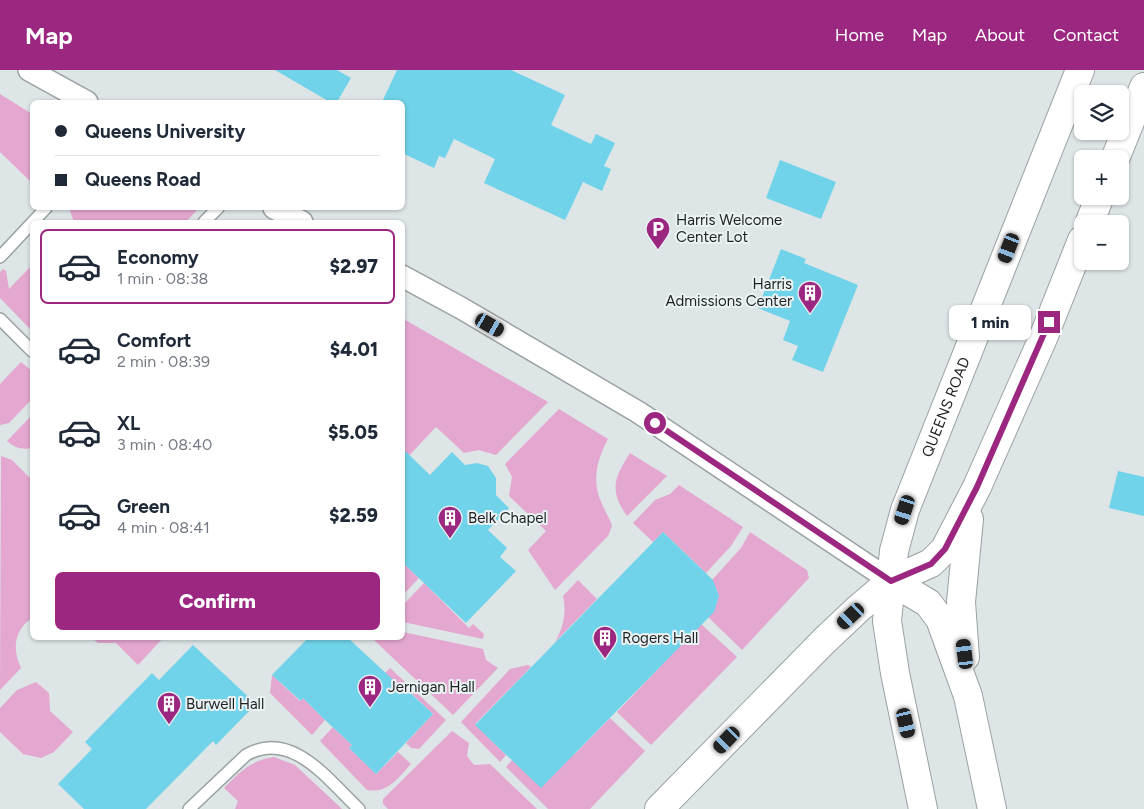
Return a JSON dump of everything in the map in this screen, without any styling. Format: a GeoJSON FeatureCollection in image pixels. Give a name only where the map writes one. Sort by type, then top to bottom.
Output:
{"type":"FeatureCollection","features":[{"type":"Feature","properties":{"kind":"street"},"geometry":{"type":"LineString","coordinates":[[29,70],[82,100]]}},
{"type":"Feature","properties":{"kind":"street","name":"QUEENS ROAD"},"geometry":{"type":"LineString","coordinates":[[923,809],[888,635],[888,602],[897,536],[905,510],[1080,70]]}},
{"type":"Feature","properties":{"kind":"street"},"geometry":{"type":"LineString","coordinates":[[1119,150],[1144,87]]}},
{"type":"Feature","properties":{"kind":"street"},"geometry":{"type":"LineString","coordinates":[[278,210],[298,220]]}},
{"type":"Feature","properties":{"kind":"street"},"geometry":{"type":"LineString","coordinates":[[659,809],[824,641],[891,581],[931,564],[938,557],[950,540],[977,487],[1043,338],[1074,260]]}},
{"type":"Feature","properties":{"kind":"street"},"geometry":{"type":"LineString","coordinates":[[405,278],[461,308],[638,412],[891,581],[925,600],[936,611],[952,648],[968,696],[992,809]]}},
{"type":"Feature","properties":{"kind":"street"},"geometry":{"type":"LineString","coordinates":[[968,696],[962,621],[962,576],[968,526],[977,487]]}},
{"type":"Feature","properties":{"kind":"lane"},"geometry":{"type":"LineString","coordinates":[[35,220],[44,210]]}},
{"type":"Feature","properties":{"kind":"lane"},"geometry":{"type":"LineString","coordinates":[[206,220],[216,210]]}},
{"type":"Feature","properties":{"kind":"lane"},"geometry":{"type":"LineString","coordinates":[[0,257],[30,225]]}},
{"type":"Feature","properties":{"kind":"lane"},"geometry":{"type":"LineString","coordinates":[[0,319],[30,349]]}},
{"type":"Feature","properties":{"kind":"lane"},"geometry":{"type":"LineString","coordinates":[[188,809],[246,755],[256,749],[279,746],[289,749],[309,762],[359,809]]}},
{"type":"Feature","properties":{"kind":"shaded area"},"geometry":{"type":"Polygon","coordinates":[[[0,94],[30,113],[30,181],[0,152],[0,94]]]}},
{"type":"Feature","properties":{"kind":"shaded area"},"geometry":{"type":"Polygon","coordinates":[[[70,210],[197,210],[188,220],[73,220],[70,210]]]}},
{"type":"Feature","properties":{"kind":"shaded area"},"geometry":{"type":"Polygon","coordinates":[[[30,267],[30,329],[0,298],[0,272],[3,269],[6,271],[9,289],[30,267]]]}},
{"type":"Feature","properties":{"kind":"shaded area"},"geometry":{"type":"Polygon","coordinates":[[[405,320],[548,402],[496,455],[479,450],[464,453],[436,427],[405,460],[405,320]]]}},
{"type":"Feature","properties":{"kind":"shaded area"},"geometry":{"type":"Polygon","coordinates":[[[21,362],[30,369],[30,401],[9,423],[0,425],[0,384],[21,362]]]}},
{"type":"Feature","properties":{"kind":"shaded area"},"geometry":{"type":"Polygon","coordinates":[[[559,409],[608,439],[598,463],[596,479],[603,507],[612,526],[608,536],[555,590],[528,550],[546,531],[509,496],[512,477],[505,464],[559,409]]]}},
{"type":"Feature","properties":{"kind":"shaded area"},"geometry":{"type":"Polygon","coordinates":[[[30,417],[30,448],[19,448],[7,441],[30,417]]]}},
{"type":"Feature","properties":{"kind":"shaded area"},"geometry":{"type":"Polygon","coordinates":[[[630,453],[667,476],[627,516],[618,499],[616,484],[620,470],[630,453]]]}},
{"type":"Feature","properties":{"kind":"shaded area"},"geometry":{"type":"Polygon","coordinates":[[[1,456],[12,460],[30,478],[30,620],[21,628],[16,640],[16,654],[21,668],[0,690],[1,456]]]}},
{"type":"Feature","properties":{"kind":"shaded area"},"geometry":{"type":"Polygon","coordinates":[[[679,485],[743,527],[731,546],[706,573],[663,532],[653,542],[633,523],[655,500],[670,494],[679,485]]]}},
{"type":"Feature","properties":{"kind":"shaded area"},"geometry":{"type":"Polygon","coordinates":[[[750,532],[807,570],[809,578],[742,650],[708,617],[717,604],[718,599],[717,590],[711,581],[741,548],[750,532]]]}},
{"type":"Feature","properties":{"kind":"shaded area"},"geometry":{"type":"Polygon","coordinates":[[[405,565],[419,578],[405,593],[405,565]]]}},
{"type":"Feature","properties":{"kind":"shaded area"},"geometry":{"type":"Polygon","coordinates":[[[578,580],[597,599],[555,642],[564,620],[563,596],[578,580]]]}},
{"type":"Feature","properties":{"kind":"shaded area"},"geometry":{"type":"Polygon","coordinates":[[[424,583],[469,628],[473,624],[484,634],[483,639],[405,622],[405,603],[424,583]]]}},
{"type":"Feature","properties":{"kind":"shaded area"},"geometry":{"type":"Polygon","coordinates":[[[701,624],[737,657],[651,745],[617,712],[701,624]]]}},
{"type":"Feature","properties":{"kind":"shaded area"},"geometry":{"type":"Polygon","coordinates":[[[405,632],[483,649],[486,660],[498,668],[453,715],[374,640],[405,640],[405,632]]]}},
{"type":"Feature","properties":{"kind":"shaded area"},"geometry":{"type":"Polygon","coordinates":[[[94,640],[161,640],[138,665],[116,643],[98,643],[94,640]]]}},
{"type":"Feature","properties":{"kind":"shaded area"},"geometry":{"type":"Polygon","coordinates":[[[528,665],[531,667],[475,724],[506,755],[500,762],[461,722],[510,669],[528,665]]]}},
{"type":"Feature","properties":{"kind":"shaded area"},"geometry":{"type":"Polygon","coordinates":[[[390,668],[446,720],[419,749],[411,748],[406,743],[433,714],[406,688],[404,690],[385,673],[390,668]]]}},
{"type":"Feature","properties":{"kind":"shaded area"},"geometry":{"type":"Polygon","coordinates":[[[272,675],[300,701],[303,698],[325,720],[312,735],[270,693],[272,675]]]}},
{"type":"Feature","properties":{"kind":"shaded area"},"geometry":{"type":"Polygon","coordinates":[[[36,682],[49,693],[50,711],[73,732],[54,752],[41,758],[23,754],[0,732],[0,708],[17,690],[36,682]]]}},
{"type":"Feature","properties":{"kind":"shaded area"},"geometry":{"type":"Polygon","coordinates":[[[610,718],[645,751],[590,809],[548,809],[506,767],[512,760],[575,754],[610,718]]]}},
{"type":"Feature","properties":{"kind":"shaded area"},"geometry":{"type":"Polygon","coordinates":[[[333,727],[352,745],[349,748],[376,774],[398,752],[411,764],[387,787],[374,791],[367,790],[320,741],[333,727]]]}},
{"type":"Feature","properties":{"kind":"shaded area"},"geometry":{"type":"Polygon","coordinates":[[[452,731],[469,743],[467,756],[474,765],[490,764],[537,809],[388,809],[383,804],[383,799],[452,731]]]}},
{"type":"Feature","properties":{"kind":"shaded area"},"geometry":{"type":"Polygon","coordinates":[[[274,757],[295,765],[342,809],[235,809],[238,801],[224,788],[252,764],[274,757]]]}},
{"type":"Feature","properties":{"kind":"building"},"geometry":{"type":"Polygon","coordinates":[[[275,70],[337,70],[351,78],[338,100],[327,100],[275,70]]]}},
{"type":"Feature","properties":{"kind":"building"},"geometry":{"type":"Polygon","coordinates":[[[397,70],[511,70],[565,95],[551,125],[591,144],[596,134],[615,143],[604,166],[611,169],[602,191],[583,182],[565,220],[484,183],[495,159],[454,139],[445,158],[439,156],[434,168],[405,154],[405,100],[383,100],[397,70]]]}},
{"type":"Feature","properties":{"kind":"building"},"geometry":{"type":"Polygon","coordinates":[[[780,160],[836,182],[821,219],[766,198],[780,160]]]}},
{"type":"Feature","properties":{"kind":"building","name":"Harris Admissions Center"},"geometry":{"type":"Polygon","coordinates":[[[781,249],[806,259],[804,263],[858,285],[823,372],[792,360],[798,346],[783,340],[790,321],[758,308],[781,249]]]}},
{"type":"Feature","properties":{"kind":"building","name":"Belk Chapel"},"geometry":{"type":"Polygon","coordinates":[[[405,451],[430,475],[452,452],[465,465],[477,463],[488,466],[496,478],[496,495],[509,508],[488,530],[507,548],[500,557],[516,571],[466,623],[405,565],[405,451]]]}},
{"type":"Feature","properties":{"kind":"building"},"geometry":{"type":"Polygon","coordinates":[[[1118,471],[1144,477],[1144,516],[1109,508],[1118,471]]]}},
{"type":"Feature","properties":{"kind":"building","name":"Rogers Hall"},"geometry":{"type":"Polygon","coordinates":[[[663,532],[713,580],[719,596],[714,612],[541,788],[475,725],[663,532]]]}},
{"type":"Feature","properties":{"kind":"building","name":"Jernigan Hall"},"geometry":{"type":"Polygon","coordinates":[[[306,640],[350,640],[433,714],[376,774],[349,748],[352,745],[303,698],[301,701],[272,675],[306,640]]]}},
{"type":"Feature","properties":{"kind":"building","name":"Burwell Hall"},"geometry":{"type":"Polygon","coordinates":[[[193,645],[256,704],[216,745],[213,741],[146,809],[84,809],[58,784],[92,749],[85,742],[152,673],[159,680],[193,645]]]}},
{"type":"Feature","properties":{"kind":"place","name":"Harris Welcome Center Lot"},"geometry":{"type":"Point","coordinates":[658,250]}},
{"type":"Feature","properties":{"kind":"place","name":"Harris Admissions Center"},"geometry":{"type":"Point","coordinates":[810,314]}},
{"type":"Feature","properties":{"kind":"place","name":"Belk Chapel"},"geometry":{"type":"Point","coordinates":[450,539]}},
{"type":"Feature","properties":{"kind":"place","name":"Rogers Hall"},"geometry":{"type":"Point","coordinates":[605,659]}},
{"type":"Feature","properties":{"kind":"place","name":"Jernigan Hall"},"geometry":{"type":"Point","coordinates":[370,708]}},
{"type":"Feature","properties":{"kind":"place","name":"Burwell Hall"},"geometry":{"type":"Point","coordinates":[169,725]}},
{"type":"Feature","properties":{"kind":"route"},"geometry":{"type":"LineString","coordinates":[[655,423],[749,484],[891,581],[931,564],[945,549],[977,487],[1049,322]]}}]}
